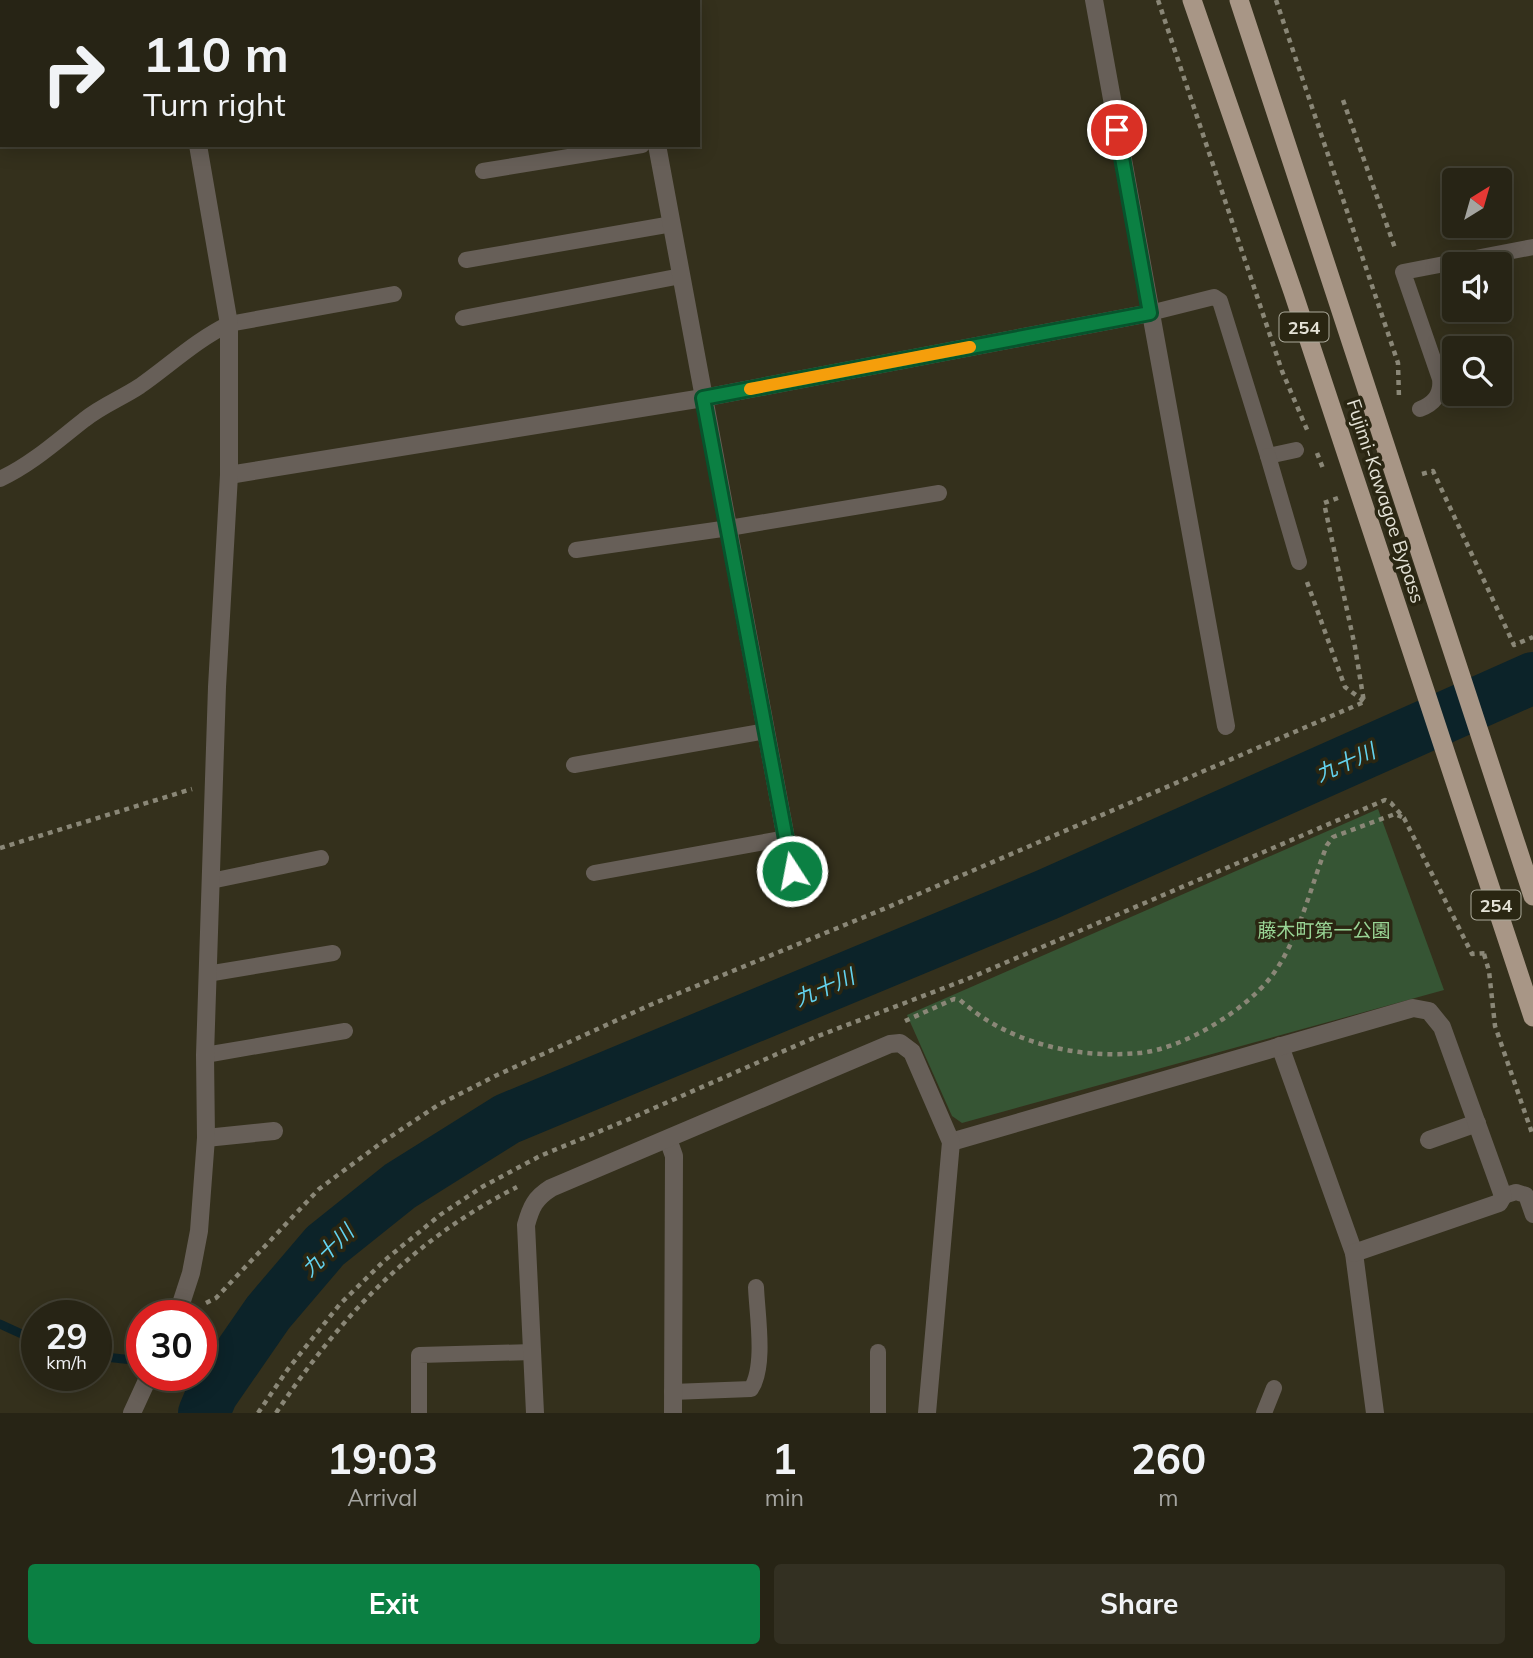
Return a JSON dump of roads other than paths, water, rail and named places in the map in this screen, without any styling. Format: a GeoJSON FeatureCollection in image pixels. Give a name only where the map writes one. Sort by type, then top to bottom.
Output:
{"type":"FeatureCollection","features":[{"type":"Feature","properties":{"kind":"highway","name":"Fujimi-Kawagoe Bypass"},"geometry":{"type":"LineString","coordinates":[[1192,0],[1293,292],[1533,1017]]}},
{"type":"Feature","properties":{"kind":"highway","name":"Fujimi-Kawagoe Bypass"},"geometry":{"type":"LineString","coordinates":[[1239,0],[1533,896]]}},
{"type":"Feature","properties":{"kind":"street"},"geometry":{"type":"LineString","coordinates":[[1094,0],[1226,726]]}},
{"type":"Feature","properties":{"kind":"street"},"geometry":{"type":"LineString","coordinates":[[182,1300],[191,1273],[199,1231],[206,1138],[205,1055],[214,789],[229,475],[229,324],[198,147]]}},
{"type":"Feature","properties":{"kind":"street"},"geometry":{"type":"LineString","coordinates":[[657,147],[792,871]]}},
{"type":"Feature","properties":{"kind":"street"},"geometry":{"type":"LineString","coordinates":[[229,475],[703,398],[1150,313]]}},
{"type":"Feature","properties":{"kind":"street"},"geometry":{"type":"LineString","coordinates":[[951,1142],[1413,1008],[1429,1010],[1442,1027],[1503,1196],[1499,1203],[1354,1253]]}},
{"type":"Feature","properties":{"kind":"street"},"geometry":{"type":"LineString","coordinates":[[535,1413],[526,1224],[533,1203],[539,1195],[890,1044],[900,1043],[912,1052],[951,1142],[927,1413]]}},
{"type":"Feature","properties":{"kind":"street"},"geometry":{"type":"LineString","coordinates":[[1280,1046],[1354,1253],[1375,1413]]}},
{"type":"Feature","properties":{"kind":"street"},"geometry":{"type":"LineString","coordinates":[[1429,1140],[1477,1123]]}},
{"type":"Feature","properties":{"kind":"street"},"geometry":{"type":"LineString","coordinates":[[206,1138],[274,1131]]}},
{"type":"Feature","properties":{"kind":"street"},"geometry":{"type":"LineString","coordinates":[[668,1139],[674,1156],[673,1413]]}},
{"type":"Feature","properties":{"kind":"street"},"geometry":{"type":"LineString","coordinates":[[132,1413],[142,1391]]}},
{"type":"Feature","properties":{"kind":"lane"},"geometry":{"type":"LineString","coordinates":[[482,171],[630,147]]}},
{"type":"Feature","properties":{"kind":"lane"},"geometry":{"type":"LineString","coordinates":[[466,260],[672,224]]}},
{"type":"Feature","properties":{"kind":"lane"},"geometry":{"type":"LineString","coordinates":[[1420,409],[1437,397],[1441,387],[1403,272],[1533,247]]}},
{"type":"Feature","properties":{"kind":"lane"},"geometry":{"type":"LineString","coordinates":[[463,318],[681,276]]}},
{"type":"Feature","properties":{"kind":"lane"},"geometry":{"type":"LineString","coordinates":[[0,479],[47,451],[87,417],[138,387],[208,334],[229,324],[394,293]]}},
{"type":"Feature","properties":{"kind":"lane"},"geometry":{"type":"LineString","coordinates":[[1150,313],[1214,297],[1220,301],[1300,562]]}},
{"type":"Feature","properties":{"kind":"lane"},"geometry":{"type":"LineString","coordinates":[[1268,456],[1296,450]]}},
{"type":"Feature","properties":{"kind":"lane"},"geometry":{"type":"LineString","coordinates":[[576,550],[939,493]]}},
{"type":"Feature","properties":{"kind":"lane"},"geometry":{"type":"LineString","coordinates":[[574,765],[766,731]]}},
{"type":"Feature","properties":{"kind":"lane"},"geometry":{"type":"LineString","coordinates":[[594,873],[786,838]]}},
{"type":"Feature","properties":{"kind":"lane"},"geometry":{"type":"LineString","coordinates":[[211,881],[321,858]]}},
{"type":"Feature","properties":{"kind":"lane"},"geometry":{"type":"LineString","coordinates":[[208,974],[333,953]]}},
{"type":"Feature","properties":{"kind":"lane"},"geometry":{"type":"LineString","coordinates":[[205,1055],[345,1031]]}},
{"type":"Feature","properties":{"kind":"lane"},"geometry":{"type":"LineString","coordinates":[[1503,1196],[1516,1192],[1526,1195],[1533,1215]]}},
{"type":"Feature","properties":{"kind":"lane"},"geometry":{"type":"LineString","coordinates":[[672,1392],[751,1388],[756,1381],[759,1351],[756,1287]]}},
{"type":"Feature","properties":{"kind":"lane"},"geometry":{"type":"LineString","coordinates":[[419,1413],[419,1355],[533,1352]]}},
{"type":"Feature","properties":{"kind":"lane"},"geometry":{"type":"LineString","coordinates":[[878,1352],[878,1413]]}},
{"type":"Feature","properties":{"kind":"lane"},"geometry":{"type":"LineString","coordinates":[[1264,1413],[1274,1388]]}},
{"type":"Feature","properties":{"kind":"waterway","name":"九十川"},"geometry":{"type":"LineString","coordinates":[[204,1413],[212,1394],[268,1313],[325,1246],[400,1186],[507,1119],[1046,895],[1533,678]]}},
{"type":"Feature","properties":{"kind":"waterway"},"geometry":{"type":"LineString","coordinates":[[0,1324],[21,1334]]}},
{"type":"Feature","properties":{"kind":"waterway"},"geometry":{"type":"LineString","coordinates":[[112,1358],[126,1359]]}},
{"type":"Feature","properties":{"kind":"waterway"},"geometry":{"type":"LineString","coordinates":[[206,1391],[212,1394]]}},
{"type":"Feature","properties":{"kind":"park label","name":"藤木町第一公園"},"geometry":{"type":"Point","coordinates":[1324,930]}}]}
